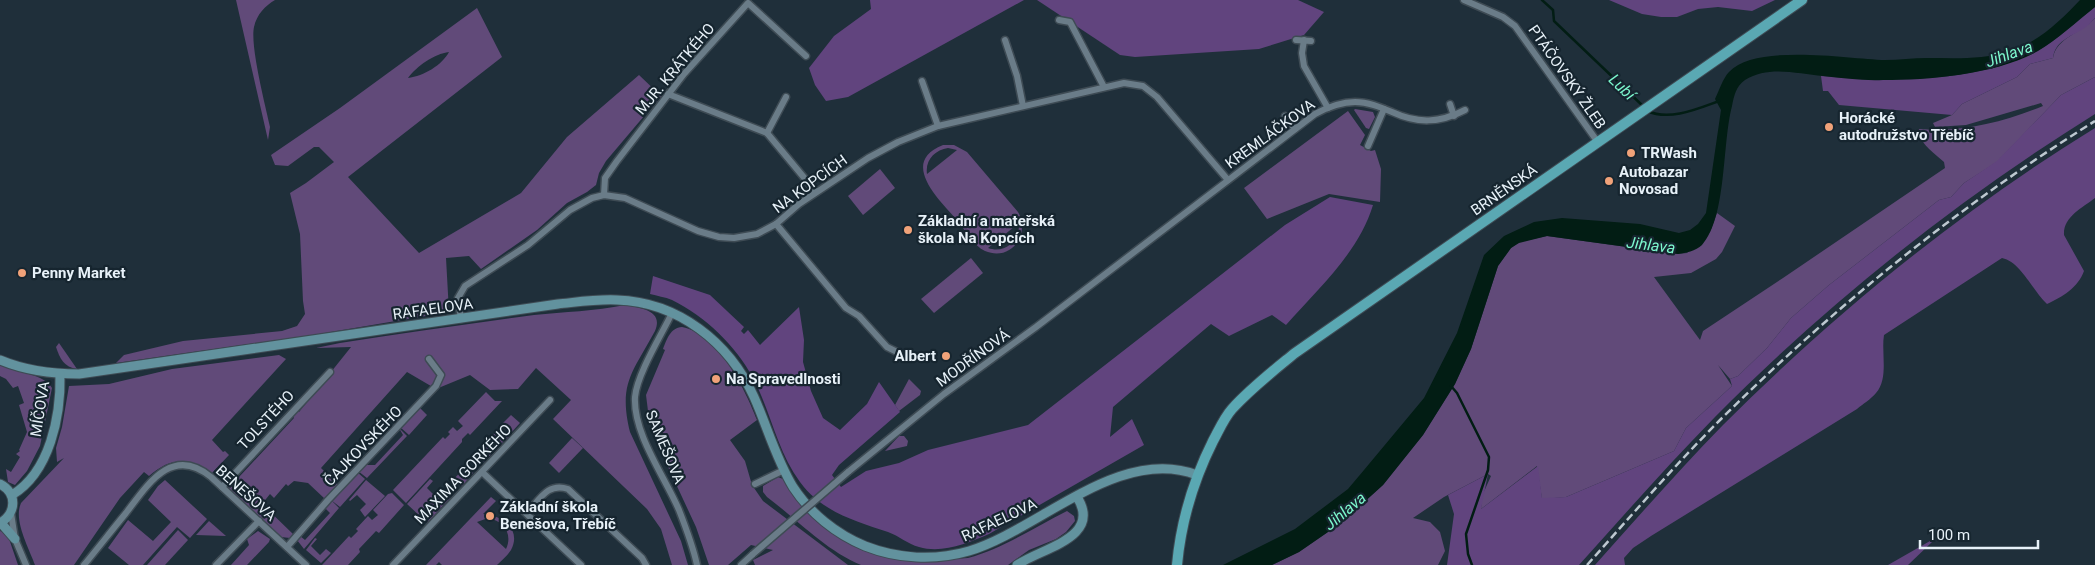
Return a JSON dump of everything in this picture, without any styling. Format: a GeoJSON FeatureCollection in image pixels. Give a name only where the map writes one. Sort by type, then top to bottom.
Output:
{"type":"FeatureCollection","features":[{"type":"Feature","properties":{"kind":"main road","name":"BRNĚNSKÁ"},"geometry":{"type":"LineString","coordinates":[[1178,564],[1185,513],[1197,475],[1231,410],[1260,382],[1294,353],[1802,0]]}},
{"type":"Feature","properties":{"kind":"main road","name":"RAFAELOVA"},"geometry":{"type":"LineString","coordinates":[[0,360],[18,367],[60,374],[79,374],[594,300],[641,302],[672,313],[692,323],[710,337],[735,364],[753,396],[784,470],[805,503],[833,528],[850,539],[872,549],[902,556],[937,557],[959,554],[977,548],[1077,497]]}},
{"type":"Feature","properties":{"kind":"main road","name":"MÍČOVA"},"geometry":{"type":"LineString","coordinates":[[12,495],[23,488],[37,469],[53,435],[60,374]]}},
{"type":"Feature","properties":{"kind":"main road"},"geometry":{"type":"LineString","coordinates":[[1017,565],[1031,556],[1060,543],[1080,528],[1083,522],[1084,511],[1077,497],[1110,480],[1158,469],[1185,471],[1197,475]]}},
{"type":"Feature","properties":{"kind":"main road"},"geometry":{"type":"LineString","coordinates":[[0,484],[8,489],[12,495],[13,503],[11,513],[1,523],[15,539]]}},
{"type":"Feature","properties":{"kind":"street","name":"PTÁČOVSKÝ ŽLEB"},"geometry":{"type":"LineString","coordinates":[[1464,0],[1503,17],[1515,26],[1597,141]]}},
{"type":"Feature","properties":{"kind":"street","name":"MJR. KRÁTKÉHO"},"geometry":{"type":"LineString","coordinates":[[604,196],[605,178],[610,170],[684,74],[748,3],[806,56]]}},
{"type":"Feature","properties":{"kind":"street"},"geometry":{"type":"LineString","coordinates":[[1059,20],[1070,22],[1104,87]]}},
{"type":"Feature","properties":{"kind":"street"},"geometry":{"type":"LineString","coordinates":[[1005,40],[1017,76],[1023,106]]}},
{"type":"Feature","properties":{"kind":"street","name":"KREMLÁČKOVA"},"geometry":{"type":"LineString","coordinates":[[1304,40],[1302,54],[1304,66],[1328,108]]}},
{"type":"Feature","properties":{"kind":"street"},"geometry":{"type":"LineString","coordinates":[[922,81],[938,126]]}},
{"type":"Feature","properties":{"kind":"street","name":"NA KOPCÍCH"},"geometry":{"type":"LineString","coordinates":[[897,352],[887,348],[860,316],[846,308],[776,224],[816,192],[868,158],[898,142],[938,126],[1124,83],[1143,86],[1150,90],[1228,180]]}},
{"type":"Feature","properties":{"kind":"street"},"geometry":{"type":"LineString","coordinates":[[668,94],[767,133],[816,192]]}},
{"type":"Feature","properties":{"kind":"street"},"geometry":{"type":"LineString","coordinates":[[767,133],[786,97]]}},
{"type":"Feature","properties":{"kind":"street","name":"KREMLÁČKOVA"},"geometry":{"type":"LineString","coordinates":[[1228,180],[1315,114],[1339,103],[1373,104],[1413,121],[1429,122],[1454,116],[1465,110]]}},
{"type":"Feature","properties":{"kind":"street"},"geometry":{"type":"LineString","coordinates":[[1450,104],[1454,116]]}},
{"type":"Feature","properties":{"kind":"street"},"geometry":{"type":"LineString","coordinates":[[1368,146],[1384,109]]}},
{"type":"Feature","properties":{"kind":"street"},"geometry":{"type":"LineString","coordinates":[[1285,116],[1295,129]]}},
{"type":"Feature","properties":{"kind":"street","name":"MODŘÍNOVÁ"},"geometry":{"type":"LineString","coordinates":[[744,564],[752,554],[848,472],[936,400],[1036,327],[1228,180]]}},
{"type":"Feature","properties":{"kind":"street"},"geometry":{"type":"LineString","coordinates":[[461,319],[458,298],[465,286],[528,246],[570,210],[584,202],[604,196],[625,198],[698,231],[719,237],[734,238],[757,234],[776,224]]}},
{"type":"Feature","properties":{"kind":"street","name":"SAMEŠOVA"},"geometry":{"type":"LineString","coordinates":[[672,313],[637,388],[636,408],[649,449],[679,510],[697,565]]}},
{"type":"Feature","properties":{"kind":"street","name":"ČAJKOVSKÉHO"},"geometry":{"type":"LineString","coordinates":[[287,547],[328,500],[436,386],[441,375],[429,359]]}},
{"type":"Feature","properties":{"kind":"street","name":"TOLSTÉHO"},"geometry":{"type":"LineString","coordinates":[[222,486],[330,372]]}},
{"type":"Feature","properties":{"kind":"street","name":"MAXIMA GORKÉHO"},"geometry":{"type":"LineString","coordinates":[[393,565],[550,400]]}},
{"type":"Feature","properties":{"kind":"street","name":"BENEŠOVA"},"geometry":{"type":"LineString","coordinates":[[84,565],[149,483],[166,469],[178,465],[193,466],[204,471],[306,565]]}},
{"type":"Feature","properties":{"kind":"street"},"geometry":{"type":"LineString","coordinates":[[756,484],[784,470]]}},
{"type":"Feature","properties":{"kind":"street"},"geometry":{"type":"LineString","coordinates":[[482,472],[581,565]]}},
{"type":"Feature","properties":{"kind":"street"},"geometry":{"type":"LineString","coordinates":[[527,513],[551,488],[559,485],[568,489],[642,558],[646,565]]}},
{"type":"Feature","properties":{"kind":"street"},"geometry":{"type":"LineString","coordinates":[[11,513],[15,539],[26,565]]}},
{"type":"Feature","properties":{"kind":"street"},"geometry":{"type":"LineString","coordinates":[[216,565],[259,521]]}},
{"type":"Feature","properties":{"kind":"shaded area"},"geometry":{"type":"Polygon","coordinates":[[[236,0],[275,0],[259,14],[255,22],[253,36],[270,127],[268,140],[236,0]]]}},
{"type":"Feature","properties":{"kind":"shaded area"},"geometry":{"type":"Polygon","coordinates":[[[870,0],[1024,0],[848,97],[826,101],[815,85],[809,68],[834,36],[871,9],[870,0]]]}},
{"type":"Feature","properties":{"kind":"shaded area"},"geometry":{"type":"Polygon","coordinates":[[[1037,0],[1298,0],[1324,12],[1304,35],[1259,49],[1135,57],[1120,55],[1037,0]]]}},
{"type":"Feature","properties":{"kind":"shaded area"},"geometry":{"type":"Polygon","coordinates":[[[1609,0],[1775,0],[1752,11],[1718,7],[1698,9],[1677,17],[1661,17],[1642,14],[1609,0]]]}},
{"type":"Feature","properties":{"kind":"shaded area"},"geometry":{"type":"Polygon","coordinates":[[[2095,7],[2095,18],[2085,28],[2060,43],[2054,52],[2053,58],[2030,64],[2017,77],[1962,104],[1952,115],[1839,105],[1828,91],[1823,91],[1821,76],[1875,79],[1931,78],[1986,70],[2012,62],[2044,47],[2095,7]]]}},
{"type":"Feature","properties":{"kind":"shaded area"},"geometry":{"type":"Polygon","coordinates":[[[477,8],[502,57],[348,177],[419,253],[521,193],[567,137],[639,75],[661,96],[606,161],[599,173],[596,185],[567,203],[537,230],[481,269],[469,256],[446,258],[449,312],[313,335],[116,363],[124,355],[183,341],[282,331],[297,326],[305,314],[300,234],[290,193],[334,162],[319,147],[314,147],[288,166],[275,165],[271,155],[340,108],[477,8]],[[449,52],[432,58],[416,69],[408,78],[432,69],[449,52]]]}},
{"type":"Feature","properties":{"kind":"shaded area"},"geometry":{"type":"Polygon","coordinates":[[[2095,18],[2095,77],[2061,95],[1997,162],[1964,183],[1951,197],[1939,200],[1829,285],[1791,318],[1767,348],[1738,376],[1730,379],[1718,365],[1732,386],[1686,428],[1674,451],[1566,497],[1542,499],[1537,466],[1481,509],[1482,496],[1491,476],[1488,474],[1444,497],[1413,518],[1430,522],[1440,532],[1445,551],[1438,565],[1272,565],[1299,552],[1341,523],[1383,485],[1423,435],[1455,384],[1471,349],[1498,266],[1511,248],[1519,242],[1547,236],[1678,254],[1687,253],[1710,232],[1717,213],[1735,226],[1722,252],[1716,259],[1691,273],[1654,277],[1700,340],[1703,331],[1945,168],[1944,162],[1923,142],[1918,133],[1919,129],[1966,128],[2013,117],[2043,106],[2041,103],[1966,125],[1935,127],[1933,123],[1952,115],[1962,104],[2017,77],[2030,64],[2053,58],[2059,45],[2095,18]]]}},
{"type":"Feature","properties":{"kind":"shaded area"},"geometry":{"type":"Polygon","coordinates":[[[2095,77],[2095,114],[1993,181],[1944,217],[1849,293],[1803,333],[1715,417],[1579,565],[1447,565],[1454,514],[1448,495],[1488,474],[1481,509],[1538,466],[1542,498],[1566,497],[1674,451],[1686,428],[1732,386],[1730,379],[1738,376],[1767,348],[1791,318],[1829,285],[1939,200],[1951,197],[1964,183],[1997,161],[2061,95],[2095,77]]]}},
{"type":"Feature","properties":{"kind":"shaded area"},"geometry":{"type":"Polygon","coordinates":[[[1355,109],[1373,112],[1375,117],[1369,129],[1366,128],[1355,109]]]}},
{"type":"Feature","properties":{"kind":"shaded area"},"geometry":{"type":"Polygon","coordinates":[[[1348,111],[1365,135],[1360,145],[1371,151],[1375,150],[1381,169],[1380,202],[1329,194],[1267,219],[1244,188],[1348,111]]]}},
{"type":"Feature","properties":{"kind":"shaded area"},"geometry":{"type":"Polygon","coordinates":[[[2095,128],[2095,198],[2070,218],[2064,235],[2084,271],[2074,287],[2047,304],[2021,271],[2015,265],[2002,258],[1884,335],[1883,373],[1880,387],[1874,395],[1857,409],[1633,548],[1624,558],[1625,565],[1595,565],[1723,425],[1809,343],[1900,266],[1948,229],[2045,160],[2095,128]]]}},
{"type":"Feature","properties":{"kind":"shaded area"},"geometry":{"type":"Polygon","coordinates":[[[943,145],[954,145],[967,152],[1018,212],[1022,229],[1016,244],[1003,253],[985,251],[977,245],[933,192],[927,181],[923,171],[924,161],[930,152],[943,145]],[[948,148],[932,156],[929,160],[927,174],[957,150],[948,148]],[[1019,223],[988,248],[1000,249],[1010,245],[1017,235],[1019,223]]]}},
{"type":"Feature","properties":{"kind":"shaded area"},"geometry":{"type":"Polygon","coordinates":[[[880,169],[895,188],[863,215],[848,196],[880,169]]]}},
{"type":"Feature","properties":{"kind":"shaded area"},"geometry":{"type":"Polygon","coordinates":[[[1330,197],[1373,205],[1367,222],[1348,254],[1324,284],[1286,325],[1272,315],[1229,336],[1211,324],[1113,407],[1110,437],[1132,419],[1144,445],[989,534],[964,544],[946,548],[928,549],[915,546],[892,534],[840,514],[818,501],[800,482],[792,470],[753,378],[729,343],[696,314],[672,300],[650,294],[653,276],[710,295],[744,327],[741,331],[744,334],[748,330],[760,345],[799,307],[804,340],[803,362],[811,391],[823,418],[840,430],[867,404],[879,382],[900,412],[839,465],[832,475],[841,487],[866,471],[899,463],[928,450],[1028,425],[1285,225],[1330,197]]]}},
{"type":"Feature","properties":{"kind":"shaded area"},"geometry":{"type":"Polygon","coordinates":[[[971,258],[983,273],[934,313],[921,299],[971,258]]]}},
{"type":"Feature","properties":{"kind":"shaded area"},"geometry":{"type":"Polygon","coordinates":[[[625,305],[649,311],[656,318],[655,331],[630,378],[626,401],[627,415],[630,432],[681,541],[688,565],[672,565],[661,529],[647,509],[553,419],[571,400],[536,368],[518,389],[490,390],[470,375],[436,389],[407,372],[321,468],[338,485],[325,499],[308,483],[294,481],[288,486],[286,484],[274,498],[270,494],[262,504],[293,534],[290,538],[281,537],[228,487],[227,477],[232,472],[239,477],[294,418],[290,409],[293,406],[299,412],[351,347],[316,348],[534,315],[625,305]]]}},
{"type":"Feature","properties":{"kind":"shaded area"},"geometry":{"type":"Polygon","coordinates":[[[682,327],[695,331],[718,351],[729,364],[746,394],[757,420],[730,440],[745,461],[752,485],[763,501],[848,565],[755,565],[753,560],[773,550],[751,545],[728,565],[709,565],[696,527],[656,441],[646,395],[665,350],[663,349],[668,338],[675,329],[682,327]]]}},
{"type":"Feature","properties":{"kind":"shaded area"},"geometry":{"type":"Polygon","coordinates":[[[59,343],[77,369],[69,366],[61,359],[56,347],[59,343]]]}},
{"type":"Feature","properties":{"kind":"shaded area"},"geometry":{"type":"Polygon","coordinates":[[[279,355],[286,359],[212,440],[223,452],[225,451],[229,455],[212,473],[196,464],[180,461],[165,465],[149,476],[144,472],[120,498],[74,565],[35,565],[20,526],[19,510],[21,503],[64,458],[57,462],[56,448],[62,427],[69,386],[109,384],[172,369],[279,355]]]}},
{"type":"Feature","properties":{"kind":"shaded area"},"geometry":{"type":"Polygon","coordinates":[[[0,365],[37,377],[52,388],[40,446],[27,471],[15,485],[8,482],[6,469],[11,472],[20,457],[16,454],[20,451],[27,432],[19,405],[24,403],[18,386],[13,388],[6,379],[0,376],[0,365]]]}},
{"type":"Feature","properties":{"kind":"shaded area"},"geometry":{"type":"Polygon","coordinates":[[[909,379],[921,391],[920,395],[899,411],[895,405],[909,379]]]}},
{"type":"Feature","properties":{"kind":"shaded area"},"geometry":{"type":"Polygon","coordinates":[[[486,392],[495,401],[502,401],[470,435],[468,433],[462,439],[462,442],[406,503],[393,490],[443,437],[445,439],[450,434],[448,432],[453,427],[457,431],[463,426],[458,421],[486,392]]]}},
{"type":"Feature","properties":{"kind":"shaded area"},"geometry":{"type":"Polygon","coordinates":[[[419,407],[427,415],[409,435],[400,427],[419,407]]]}},
{"type":"Feature","properties":{"kind":"shaded area"},"geometry":{"type":"Polygon","coordinates":[[[511,415],[520,423],[510,434],[502,424],[511,415]]]}},
{"type":"Feature","properties":{"kind":"shaded area"},"geometry":{"type":"Polygon","coordinates":[[[500,427],[509,436],[496,449],[488,440],[500,427]]]}},
{"type":"Feature","properties":{"kind":"shaded area"},"geometry":{"type":"Polygon","coordinates":[[[399,428],[407,436],[367,478],[358,471],[364,465],[375,465],[403,435],[399,428]]]}},
{"type":"Feature","properties":{"kind":"shaded area"},"geometry":{"type":"Polygon","coordinates":[[[899,436],[904,436],[908,441],[907,446],[885,451],[899,436]]]}},
{"type":"Feature","properties":{"kind":"shaded area"},"geometry":{"type":"Polygon","coordinates":[[[572,438],[583,448],[559,473],[549,463],[572,438]]]}},
{"type":"Feature","properties":{"kind":"shaded area"},"geometry":{"type":"Polygon","coordinates":[[[485,443],[494,451],[484,462],[477,453],[485,443]]]}},
{"type":"Feature","properties":{"kind":"shaded area"},"geometry":{"type":"Polygon","coordinates":[[[466,466],[473,473],[462,486],[454,479],[466,466]]]}},
{"type":"Feature","properties":{"kind":"shaded area"},"geometry":{"type":"Polygon","coordinates":[[[357,472],[365,479],[340,507],[331,500],[357,472]]]}},
{"type":"Feature","properties":{"kind":"shaded area"},"geometry":{"type":"Polygon","coordinates":[[[778,477],[783,479],[800,502],[818,520],[839,535],[862,546],[912,558],[968,558],[1006,543],[1067,511],[1074,516],[1075,521],[1066,532],[1056,539],[1029,550],[1008,565],[861,565],[835,551],[767,497],[763,492],[763,486],[778,477]]]}},
{"type":"Feature","properties":{"kind":"shaded area"},"geometry":{"type":"Polygon","coordinates":[[[430,479],[433,481],[427,488],[436,497],[442,491],[450,498],[427,523],[431,516],[426,512],[421,517],[407,504],[430,479]]]}},
{"type":"Feature","properties":{"kind":"shaded area"},"geometry":{"type":"Polygon","coordinates":[[[165,480],[207,519],[190,538],[177,527],[143,565],[129,565],[108,548],[128,520],[153,541],[171,522],[148,500],[165,480]]]}},
{"type":"Feature","properties":{"kind":"shaded area"},"geometry":{"type":"Polygon","coordinates":[[[366,480],[385,496],[365,517],[360,510],[366,504],[357,495],[349,500],[366,480]]]}},
{"type":"Feature","properties":{"kind":"shaded area"},"geometry":{"type":"Polygon","coordinates":[[[392,493],[404,505],[379,533],[376,531],[359,549],[360,552],[348,565],[322,565],[349,536],[351,538],[358,531],[356,529],[368,516],[372,520],[378,515],[373,510],[388,494],[392,493]]]}},
{"type":"Feature","properties":{"kind":"shaded area"},"geometry":{"type":"Polygon","coordinates":[[[491,497],[496,501],[483,514],[503,520],[508,524],[514,536],[511,550],[497,565],[442,565],[439,562],[436,565],[426,565],[491,497]],[[488,518],[477,522],[506,549],[508,533],[503,525],[488,518]]]}},
{"type":"Feature","properties":{"kind":"shaded area"},"geometry":{"type":"Polygon","coordinates":[[[331,500],[339,508],[304,549],[297,540],[300,536],[305,540],[330,513],[325,508],[331,500]]]}},
{"type":"Feature","properties":{"kind":"shaded area"},"geometry":{"type":"Polygon","coordinates":[[[209,521],[226,536],[196,535],[209,521]]]}},
{"type":"Feature","properties":{"kind":"shaded area"},"geometry":{"type":"Polygon","coordinates":[[[178,530],[188,540],[165,565],[147,565],[178,530]]]}},
{"type":"Feature","properties":{"kind":"shaded area"},"geometry":{"type":"Polygon","coordinates":[[[0,531],[7,533],[18,565],[0,565],[0,531]]]}},
{"type":"Feature","properties":{"kind":"shaded area"},"geometry":{"type":"Polygon","coordinates":[[[258,531],[270,539],[269,542],[247,565],[231,565],[249,545],[247,539],[258,531]]]}},
{"type":"Feature","properties":{"kind":"shaded area"},"geometry":{"type":"Polygon","coordinates":[[[315,538],[317,539],[311,546],[320,555],[326,549],[331,553],[321,563],[306,550],[315,538]]]}},
{"type":"Feature","properties":{"kind":"shaded area"},"geometry":{"type":"Polygon","coordinates":[[[1930,541],[1932,542],[1908,565],[1888,565],[1930,541]]]}},
{"type":"Feature","properties":{"kind":"water","name":"Jihlava"},"geometry":{"type":"Polygon","coordinates":[[[2080,0],[2095,0],[2095,7],[2053,41],[2021,59],[1983,70],[1942,77],[1901,80],[1861,80],[1794,72],[1774,72],[1754,75],[1745,80],[1737,88],[1729,122],[1723,179],[1716,217],[1710,233],[1700,247],[1678,254],[1547,236],[1519,243],[1511,248],[1498,266],[1471,349],[1455,384],[1423,435],[1383,485],[1341,523],[1299,552],[1272,565],[1223,565],[1295,529],[1348,489],[1424,398],[1457,333],[1484,255],[1504,236],[1534,222],[1562,218],[1640,224],[1679,233],[1690,230],[1698,224],[1706,213],[1721,110],[1715,99],[1729,72],[1742,63],[1780,55],[1885,60],[1990,56],[2021,47],[2040,36],[2057,23],[2080,0]]]}},
{"type":"Feature","properties":{"kind":"waterway","name":"Lubí"},"geometry":{"type":"LineString","coordinates":[[1542,0],[1553,10],[1554,21],[1644,107]]}},
{"type":"Feature","properties":{"kind":"waterway","name":"Lubí"},"geometry":{"type":"LineString","coordinates":[[1647,111],[1665,115],[1683,113],[1719,101]]}},
{"type":"Feature","properties":{"kind":"waterway"},"geometry":{"type":"LineString","coordinates":[[1451,386],[1457,393],[1489,457],[1488,470],[1466,534],[1468,554],[1472,565]]}},
{"type":"Feature","properties":{"kind":"railway"},"geometry":{"type":"LineString","coordinates":[[1587,565],[1703,437],[1763,378],[1853,298],[1947,223],[1995,188],[2095,121]]}},
{"type":"Feature","properties":{"kind":"place","name":"Horácké autodružstvo Třebíč"},"geometry":{"type":"Point","coordinates":[1829,127]}},
{"type":"Feature","properties":{"kind":"place","name":"TRWash"},"geometry":{"type":"Point","coordinates":[1631,153]}},
{"type":"Feature","properties":{"kind":"place","name":"Autobazar Novosad"},"geometry":{"type":"Point","coordinates":[1609,181]}},
{"type":"Feature","properties":{"kind":"place","name":"Základní a mateřská škola Na Kopcích"},"geometry":{"type":"Point","coordinates":[908,230]}},
{"type":"Feature","properties":{"kind":"place","name":"Penny Market"},"geometry":{"type":"Point","coordinates":[22,273]}},
{"type":"Feature","properties":{"kind":"place","name":"Albert"},"geometry":{"type":"Point","coordinates":[946,356]}},
{"type":"Feature","properties":{"kind":"place","name":"Na Spravedlnosti"},"geometry":{"type":"Point","coordinates":[716,379]}},
{"type":"Feature","properties":{"kind":"place","name":"Základní škola Benešova, Třebíč"},"geometry":{"type":"Point","coordinates":[490,516]}}]}
